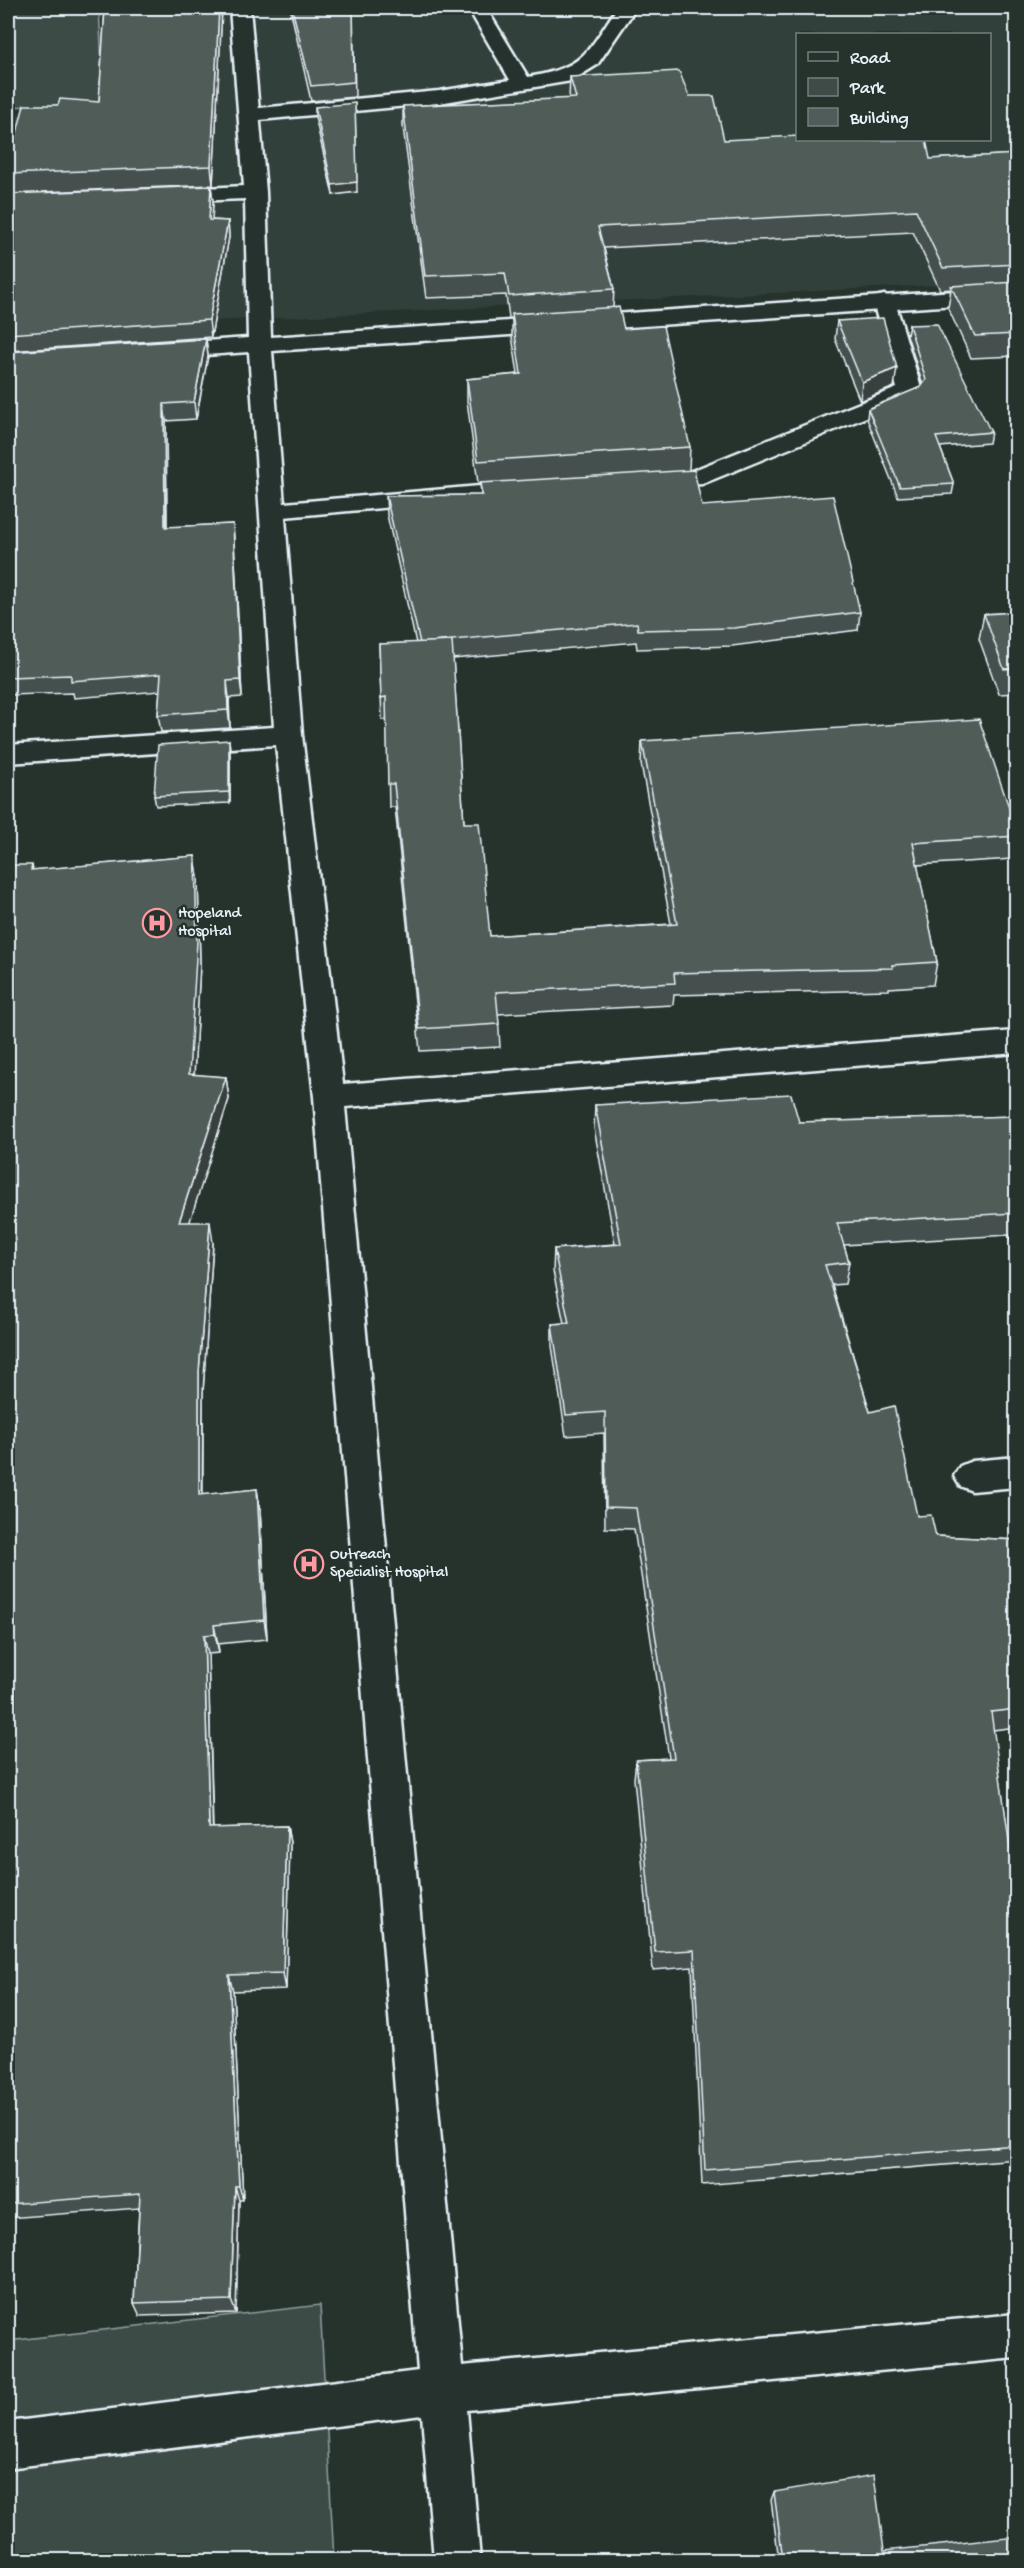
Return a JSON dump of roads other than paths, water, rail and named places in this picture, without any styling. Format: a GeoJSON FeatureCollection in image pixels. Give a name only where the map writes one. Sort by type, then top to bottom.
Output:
{"type":"FeatureCollection","features":[{"type":"Feature","properties":{"kind":"street"},"geometry":{"type":"LineString","coordinates":[[240,8],[255,192],[260,345],[288,735],[328,1097],[457,2560]]}},
{"type":"Feature","properties":{"kind":"street"},"geometry":{"type":"LineString","coordinates":[[477,8],[523,85]]}},
{"type":"Feature","properties":{"kind":"street"},"geometry":{"type":"LineString","coordinates":[[249,115],[439,98],[564,76],[590,61],[626,8]]}},
{"type":"Feature","properties":{"kind":"street"},"geometry":{"type":"LineString","coordinates":[[150,196],[255,192]]}},
{"type":"Feature","properties":{"kind":"street"},"geometry":{"type":"LineString","coordinates":[[145,352],[1017,294]]}},
{"type":"Feature","properties":{"kind":"street"},"geometry":{"type":"LineString","coordinates":[[634,483],[693,479],[910,391],[884,302]]}},
{"type":"Feature","properties":{"kind":"street"},"geometry":{"type":"LineString","coordinates":[[273,511],[551,488]]}},
{"type":"Feature","properties":{"kind":"street"},"geometry":{"type":"LineString","coordinates":[[8,754],[288,735]]}},
{"type":"Feature","properties":{"kind":"street"},"geometry":{"type":"LineString","coordinates":[[328,1097],[1017,1042]]}},
{"type":"Feature","properties":{"kind":"street"},"geometry":{"type":"LineString","coordinates":[[972,1476],[1017,1472]]}},
{"type":"Feature","properties":{"kind":"street"},"geometry":{"type":"LineString","coordinates":[[8,2445],[443,2390],[1017,2336]]}},
{"type":"Feature","properties":{"kind":"place","name":"Hopeland Hospital"},"geometry":{"type":"Point","coordinates":[157,923]}},
{"type":"Feature","properties":{"kind":"place","name":"Outreach Specialist Hospital"},"geometry":{"type":"Point","coordinates":[309,1564]}}]}
